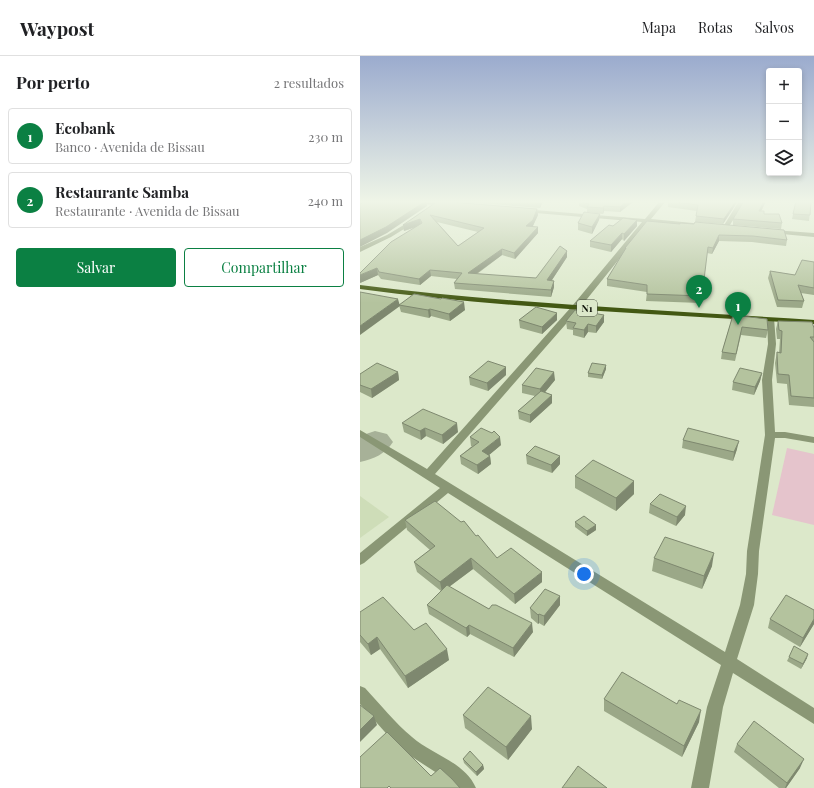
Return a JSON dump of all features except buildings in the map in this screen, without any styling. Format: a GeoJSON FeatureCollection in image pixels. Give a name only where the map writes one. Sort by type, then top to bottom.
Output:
{"type":"FeatureCollection","features":[{"type":"Feature","properties":{"kind":"main road","name":"N1"},"geometry":{"type":"LineString","coordinates":[[360,287],[451,298],[814,322]]}},
{"type":"Feature","properties":{"kind":"street"},"geometry":{"type":"LineString","coordinates":[[360,250],[390,235]]}},
{"type":"Feature","properties":{"kind":"street"},"geometry":{"type":"LineString","coordinates":[[428,475],[576,307],[635,235]]}},
{"type":"Feature","properties":{"kind":"street"},"geometry":{"type":"LineString","coordinates":[[700,788],[715,707],[747,605],[752,574],[755,536],[770,434],[767,380],[772,344],[771,320]]}},
{"type":"Feature","properties":{"kind":"street"},"geometry":{"type":"LineString","coordinates":[[360,433],[729,662],[814,717]]}},
{"type":"Feature","properties":{"kind":"street"},"geometry":{"type":"LineString","coordinates":[[770,434],[814,440]]}},
{"type":"Feature","properties":{"kind":"street"},"geometry":{"type":"LineString","coordinates":[[360,560],[448,488]]}},
{"type":"Feature","properties":{"kind":"street"},"geometry":{"type":"LineString","coordinates":[[360,693],[406,743],[452,773],[467,788]]}},
{"type":"Feature","properties":{"kind":"shaded area"},"geometry":{"type":"Polygon","coordinates":[[[787,448],[814,454],[814,525],[772,515],[787,448]]]}},
{"type":"Feature","properties":{"kind":"shaded area"},"geometry":{"type":"Polygon","coordinates":[[[360,496],[389,517],[360,538],[360,496]]]}},
{"type":"Feature","properties":{"kind":"taxiway"},"geometry":{"type":"LineString","coordinates":[[360,451],[375,442]]}},
{"type":"Feature","properties":{"kind":"place","name":"Restaurante Samba"},"geometry":{"type":"Point","coordinates":[699,308]}},
{"type":"Feature","properties":{"kind":"place","name":"Ecobank"},"geometry":{"type":"Point","coordinates":[738,325]}}]}
